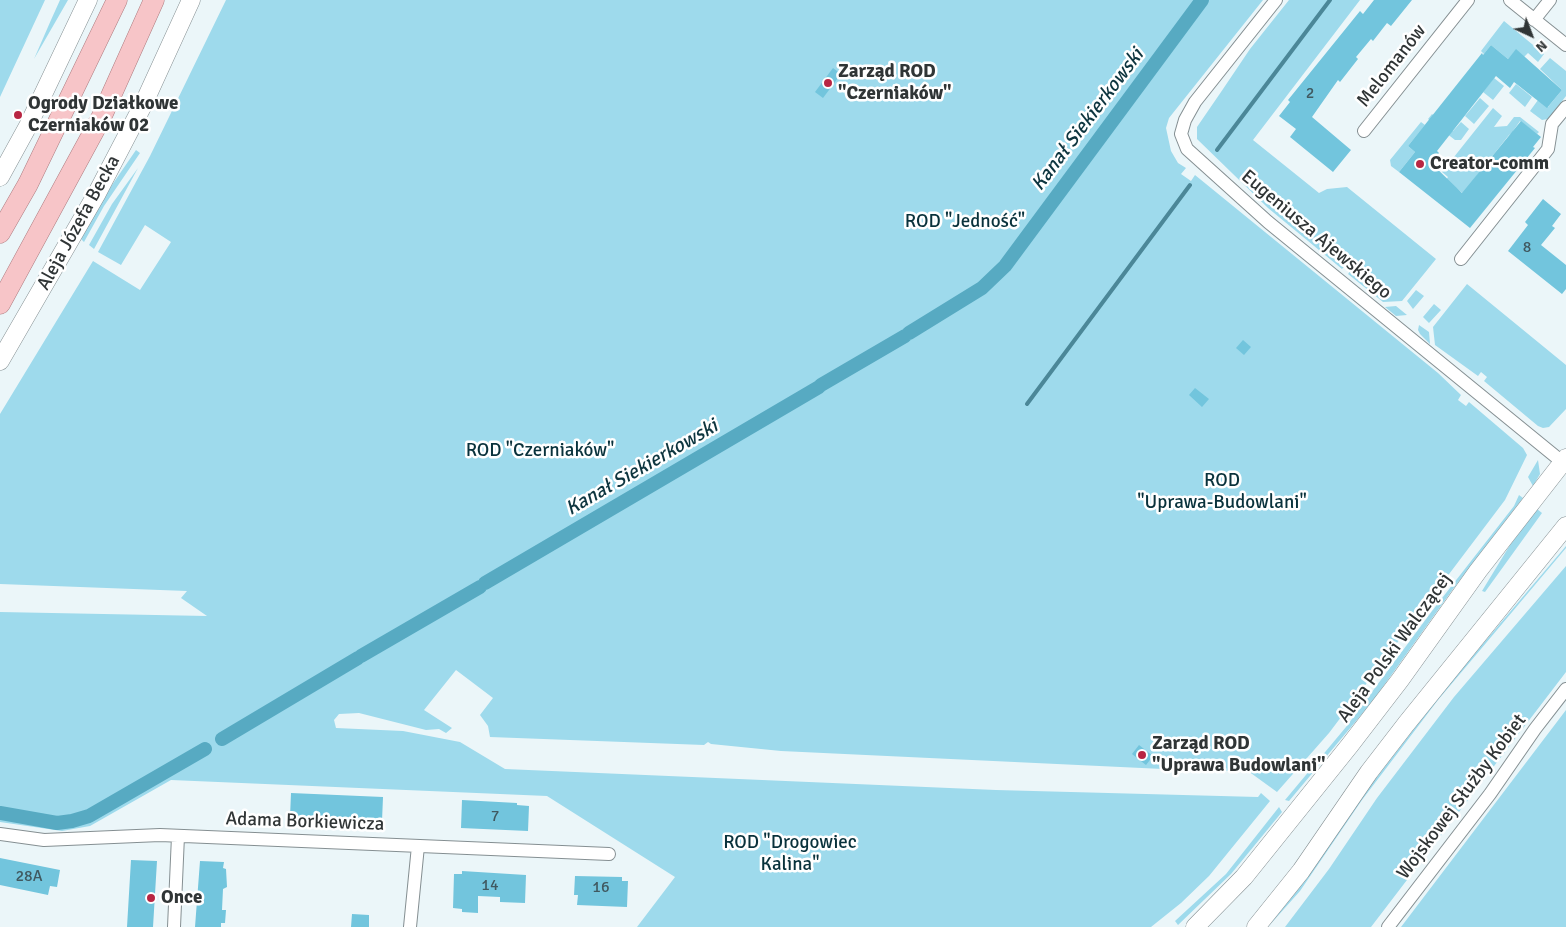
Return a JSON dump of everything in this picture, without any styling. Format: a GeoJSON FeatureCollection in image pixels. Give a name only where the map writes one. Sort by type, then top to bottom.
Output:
{"type":"FeatureCollection","features":[{"type":"Feature","properties":{"kind":"main road"},"geometry":{"type":"LineString","coordinates":[[0,177],[28,126],[88,0]]}},
{"type":"Feature","properties":{"kind":"main road"},"geometry":{"type":"LineString","coordinates":[[0,233],[28,184],[117,0]]}},
{"type":"Feature","properties":{"kind":"main road","name":"Aleja Józefa Becka"},"geometry":{"type":"LineString","coordinates":[[0,304],[101,118],[154,0]]}},
{"type":"Feature","properties":{"kind":"main road","name":"Aleja Józefa Becka"},"geometry":{"type":"LineString","coordinates":[[0,360],[100,186],[143,105],[191,0]]}},
{"type":"Feature","properties":{"kind":"main road","name":"Aleja Polski Walczącej"},"geometry":{"type":"LineString","coordinates":[[1195,927],[1244,877],[1350,745],[1400,680],[1478,571],[1565,462]]}},
{"type":"Feature","properties":{"kind":"main road"},"geometry":{"type":"LineString","coordinates":[[1256,927],[1291,885],[1406,724],[1566,526]]}},
{"type":"Feature","properties":{"kind":"street","name":"Eugeniusza Ajewskiego"},"geometry":{"type":"LineString","coordinates":[[1276,0],[1195,102],[1185,120],[1181,134],[1187,149],[1268,222],[1565,462]]}},
{"type":"Feature","properties":{"kind":"street","name":"Melomanów"},"geometry":{"type":"LineString","coordinates":[[1364,131],[1468,0]]}},
{"type":"Feature","properties":{"kind":"street"},"geometry":{"type":"LineString","coordinates":[[1510,0],[1566,45]]}},
{"type":"Feature","properties":{"kind":"street"},"geometry":{"type":"LineString","coordinates":[[1534,20],[1550,0]]}},
{"type":"Feature","properties":{"kind":"street"},"geometry":{"type":"LineString","coordinates":[[1461,259],[1548,149],[1552,124],[1566,107]]}},
{"type":"Feature","properties":{"kind":"street","name":"Wojskowej Służby Kobiet"},"geometry":{"type":"LineString","coordinates":[[1388,927],[1490,794],[1535,728],[1566,689]]}},
{"type":"Feature","properties":{"kind":"street","name":"Adama Borkiewicza"},"geometry":{"type":"LineString","coordinates":[[0,834],[53,840],[178,836],[609,854]]}},
{"type":"Feature","properties":{"kind":"street"},"geometry":{"type":"LineString","coordinates":[[174,927],[178,836]]}},
{"type":"Feature","properties":{"kind":"street"},"geometry":{"type":"LineString","coordinates":[[412,925],[418,846]]}},
{"type":"Feature","properties":{"kind":"green space"},"geometry":{"type":"Polygon","coordinates":[[[0,0],[45,0],[0,97],[0,0]]]}},
{"type":"Feature","properties":{"kind":"green space"},"geometry":{"type":"Polygon","coordinates":[[[60,0],[68,0],[34,59],[51,20],[60,0]]]}},
{"type":"Feature","properties":{"kind":"green space"},"geometry":{"type":"Polygon","coordinates":[[[226,0],[1263,0],[1169,118],[1166,128],[1171,151],[1178,163],[1186,168],[1181,174],[1191,181],[1195,175],[1438,373],[1461,395],[1458,400],[1466,406],[1469,402],[1523,448],[1527,455],[1505,500],[1329,733],[1277,792],[1248,771],[1186,770],[1173,758],[1163,769],[781,751],[711,744],[708,742],[704,745],[490,737],[488,726],[480,715],[493,698],[456,670],[424,710],[452,728],[446,733],[439,729],[426,730],[359,713],[339,714],[334,720],[336,728],[403,731],[460,742],[505,769],[996,790],[1258,797],[1261,793],[1270,801],[1209,876],[1181,903],[1151,927],[637,927],[675,877],[547,796],[171,780],[90,826],[62,831],[0,822],[0,612],[207,616],[181,598],[187,591],[0,584],[0,414],[93,261],[140,290],[171,242],[145,225],[121,265],[98,252],[150,156],[226,0]]]}},
{"type":"Feature","properties":{"kind":"green space"},"geometry":{"type":"Polygon","coordinates":[[[1289,0],[1360,0],[1253,140],[1319,193],[1327,189],[1347,187],[1436,259],[1402,301],[1383,302],[1348,274],[1353,268],[1347,263],[1342,269],[1268,208],[1197,139],[1197,127],[1250,49],[1289,0]]]}},
{"type":"Feature","properties":{"kind":"green space"},"geometry":{"type":"Polygon","coordinates":[[[1504,21],[1544,54],[1538,62],[1528,53],[1524,57],[1516,50],[1508,59],[1491,45],[1484,54],[1481,51],[1504,21]]]}},
{"type":"Feature","properties":{"kind":"green space"},"geometry":{"type":"Polygon","coordinates":[[[1550,58],[1566,71],[1566,96],[1548,119],[1542,120],[1530,111],[1538,100],[1548,107],[1562,90],[1540,69],[1550,58]]]}},
{"type":"Feature","properties":{"kind":"green space"},"geometry":{"type":"Polygon","coordinates":[[[1494,78],[1504,86],[1493,100],[1483,92],[1494,78]]]}},
{"type":"Feature","properties":{"kind":"green space"},"geometry":{"type":"Polygon","coordinates":[[[1516,84],[1532,97],[1525,107],[1509,93],[1516,84]]]}},
{"type":"Feature","properties":{"kind":"green space"},"geometry":{"type":"Polygon","coordinates":[[[1480,98],[1489,106],[1474,124],[1465,116],[1480,98]]]}},
{"type":"Feature","properties":{"kind":"green space"},"geometry":{"type":"Polygon","coordinates":[[[1493,108],[1502,116],[1494,127],[1507,126],[1514,117],[1520,117],[1539,132],[1537,134],[1520,121],[1514,132],[1509,135],[1478,174],[1465,195],[1446,180],[1448,177],[1442,172],[1493,108]]]}},
{"type":"Feature","properties":{"kind":"green space"},"geometry":{"type":"Polygon","coordinates":[[[1432,114],[1453,131],[1461,122],[1469,129],[1461,140],[1455,140],[1428,119],[1432,114]]]}},
{"type":"Feature","properties":{"kind":"green space"},"geometry":{"type":"Polygon","coordinates":[[[1421,122],[1425,125],[1408,146],[1415,152],[1399,172],[1391,166],[1390,160],[1421,122]]]}},
{"type":"Feature","properties":{"kind":"green space"},"geometry":{"type":"Polygon","coordinates":[[[136,150],[140,153],[104,206],[84,242],[81,239],[101,201],[136,150]]]}},
{"type":"Feature","properties":{"kind":"green space"},"geometry":{"type":"Polygon","coordinates":[[[138,168],[94,249],[89,245],[112,204],[138,168]]]}},
{"type":"Feature","properties":{"kind":"green space"},"geometry":{"type":"Polygon","coordinates":[[[1467,284],[1566,365],[1566,409],[1549,427],[1543,428],[1538,426],[1484,381],[1487,377],[1481,372],[1478,376],[1435,345],[1433,327],[1467,284]]]}},
{"type":"Feature","properties":{"kind":"green space"},"geometry":{"type":"Polygon","coordinates":[[[1416,290],[1424,296],[1413,309],[1407,301],[1416,290]]]}},
{"type":"Feature","properties":{"kind":"green space"},"geometry":{"type":"Polygon","coordinates":[[[1434,304],[1441,310],[1429,323],[1423,317],[1434,304]]]}},
{"type":"Feature","properties":{"kind":"green space"},"geometry":{"type":"Polygon","coordinates":[[[1396,306],[1407,315],[1396,316],[1385,307],[1396,306]]]}},
{"type":"Feature","properties":{"kind":"green space"},"geometry":{"type":"Polygon","coordinates":[[[1419,325],[1429,332],[1430,344],[1420,334],[1418,330],[1419,325]]]}},
{"type":"Feature","properties":{"kind":"green space"},"geometry":{"type":"Polygon","coordinates":[[[1538,460],[1540,474],[1533,486],[1528,477],[1538,460]]]}},
{"type":"Feature","properties":{"kind":"green space"},"geometry":{"type":"Polygon","coordinates":[[[1519,495],[1523,498],[1453,589],[1372,702],[1289,801],[1285,800],[1346,727],[1432,611],[1514,506],[1519,495]]]}},
{"type":"Feature","properties":{"kind":"green space"},"geometry":{"type":"Polygon","coordinates":[[[1537,509],[1542,513],[1485,592],[1482,591],[1510,545],[1537,509]]]}},
{"type":"Feature","properties":{"kind":"green space"},"geometry":{"type":"Polygon","coordinates":[[[1566,546],[1438,700],[1362,800],[1300,891],[1268,927],[1310,874],[1360,799],[1447,686],[1566,546]]]}},
{"type":"Feature","properties":{"kind":"green space"},"geometry":{"type":"Polygon","coordinates":[[[1566,566],[1566,672],[1371,927],[1285,927],[1329,869],[1377,798],[1454,697],[1566,566]]]}},
{"type":"Feature","properties":{"kind":"green space"},"geometry":{"type":"Polygon","coordinates":[[[1566,710],[1566,927],[1401,927],[1566,710]]]}},
{"type":"Feature","properties":{"kind":"green space"},"geometry":{"type":"Polygon","coordinates":[[[1279,807],[1282,812],[1231,874],[1178,925],[1175,921],[1226,874],[1279,807]]]}},
{"type":"Feature","properties":{"kind":"building"},"geometry":{"type":"Polygon","coordinates":[[[1374,0],[1412,0],[1391,26],[1387,23],[1373,41],[1371,39],[1356,57],[1358,59],[1340,82],[1338,80],[1312,117],[1351,150],[1333,172],[1290,137],[1296,129],[1279,116],[1290,102],[1288,100],[1360,11],[1363,14],[1374,0]]]}},
{"type":"Feature","properties":{"kind":"building"},"geometry":{"type":"Polygon","coordinates":[[[1491,45],[1508,59],[1516,49],[1562,90],[1547,108],[1514,82],[1510,88],[1496,76],[1437,151],[1439,153],[1431,163],[1462,193],[1521,121],[1541,137],[1533,147],[1535,148],[1470,228],[1399,172],[1415,152],[1408,146],[1482,53],[1483,55],[1491,45]]]}},
{"type":"Feature","properties":{"kind":"building","name":"Zarząd ROD \"Czerniaków\""},"geometry":{"type":"Polygon","coordinates":[[[833,68],[841,74],[823,98],[815,92],[833,68]]]}},
{"type":"Feature","properties":{"kind":"building"},"geometry":{"type":"Polygon","coordinates":[[[1543,199],[1561,214],[1552,226],[1555,228],[1541,245],[1566,265],[1566,289],[1562,294],[1508,251],[1528,225],[1525,222],[1543,199]]]}},
{"type":"Feature","properties":{"kind":"building"},"geometry":{"type":"Polygon","coordinates":[[[1243,340],[1251,347],[1244,355],[1236,348],[1243,340]]]}},
{"type":"Feature","properties":{"kind":"building"},"geometry":{"type":"Polygon","coordinates":[[[1195,388],[1209,399],[1202,407],[1189,395],[1195,388]]]}},
{"type":"Feature","properties":{"kind":"building","name":"Zarząd ROD \"Uprawa Budowlani\""},"geometry":{"type":"Polygon","coordinates":[[[1139,745],[1153,756],[1146,765],[1132,754],[1139,745]]]}},
{"type":"Feature","properties":{"kind":"building"},"geometry":{"type":"Polygon","coordinates":[[[291,793],[383,797],[382,821],[373,820],[373,824],[298,821],[298,817],[290,817],[291,793]]]}},
{"type":"Feature","properties":{"kind":"building"},"geometry":{"type":"Polygon","coordinates":[[[462,800],[517,803],[517,805],[529,806],[528,831],[461,828],[462,800]]]}},
{"type":"Feature","properties":{"kind":"building"},"geometry":{"type":"Polygon","coordinates":[[[0,858],[60,870],[57,887],[50,886],[48,895],[0,885],[0,858]]]}},
{"type":"Feature","properties":{"kind":"building"},"geometry":{"type":"Polygon","coordinates":[[[131,860],[157,861],[153,927],[127,927],[131,860]]]}},
{"type":"Feature","properties":{"kind":"building"},"geometry":{"type":"Polygon","coordinates":[[[200,861],[224,862],[223,868],[226,869],[227,887],[223,889],[222,910],[226,910],[225,923],[221,923],[221,927],[195,927],[200,861]]]}},
{"type":"Feature","properties":{"kind":"building"},"geometry":{"type":"Polygon","coordinates":[[[462,871],[526,875],[525,903],[500,902],[500,897],[478,896],[478,913],[462,912],[462,909],[453,908],[454,874],[462,874],[462,871]]]}},
{"type":"Feature","properties":{"kind":"building"},"geometry":{"type":"Polygon","coordinates":[[[575,876],[622,877],[622,881],[628,881],[627,907],[577,905],[578,895],[574,895],[575,876]]]}},
{"type":"Feature","properties":{"kind":"building"},"geometry":{"type":"Polygon","coordinates":[[[352,914],[369,915],[369,927],[351,927],[352,914]]]}},
{"type":"Feature","properties":{"kind":"waterway","name":"Kanał Siekierkowski"},"geometry":{"type":"LineString","coordinates":[[909,333],[982,288],[1005,266],[1202,0]]}},
{"type":"Feature","properties":{"kind":"waterway"},"geometry":{"type":"LineString","coordinates":[[1217,150],[1330,0]]}},
{"type":"Feature","properties":{"kind":"waterway"},"geometry":{"type":"LineString","coordinates":[[1027,404],[1190,185]]}},
{"type":"Feature","properties":{"kind":"waterway","name":"Kanał Siekierkowski"},"geometry":{"type":"LineString","coordinates":[[821,385],[905,336]]}},
{"type":"Feature","properties":{"kind":"waterway","name":"Kanał Siekierkowski"},"geometry":{"type":"LineString","coordinates":[[485,583],[819,387]]}},
{"type":"Feature","properties":{"kind":"waterway","name":"Kanał Siekierkowski"},"geometry":{"type":"LineString","coordinates":[[361,656],[480,587]]}},
{"type":"Feature","properties":{"kind":"waterway","name":"Kanał Siekierkowski"},"geometry":{"type":"LineString","coordinates":[[222,739],[358,658]]}},
{"type":"Feature","properties":{"kind":"waterway","name":"Kanał Siekierkowski"},"geometry":{"type":"LineString","coordinates":[[0,813],[57,823],[89,816],[205,749]]}},
{"type":"Feature","properties":{"kind":"place","name":"Zarząd ROD \"Czerniaków\""},"geometry":{"type":"Point","coordinates":[828,83]}},
{"type":"Feature","properties":{"kind":"place","name":"Ogrody Działkowe Czerniaków 02"},"geometry":{"type":"Point","coordinates":[18,115]}},
{"type":"Feature","properties":{"kind":"place","name":"Creator-comm"},"geometry":{"type":"Point","coordinates":[1420,164]}},
{"type":"Feature","properties":{"kind":"place","name":"Zarząd ROD \"Uprawa Budowlani\""},"geometry":{"type":"Point","coordinates":[1142,755]}},
{"type":"Feature","properties":{"kind":"place","name":"Once"},"geometry":{"type":"Point","coordinates":[151,898]}},
{"type":"Feature","properties":{"kind":"park label","name":"ROD \"Jedność\""},"geometry":{"type":"Point","coordinates":[965,222]}},
{"type":"Feature","properties":{"kind":"park label","name":"ROD \"Czerniaków\""},"geometry":{"type":"Point","coordinates":[540,451]}},
{"type":"Feature","properties":{"kind":"park label","name":"ROD \"Uprawa-Budowlani\""},"geometry":{"type":"Point","coordinates":[1222,492]}},
{"type":"Feature","properties":{"kind":"park label","name":"ROD \"Drogowiec Kalina\""},"geometry":{"type":"Point","coordinates":[790,854]}}]}
